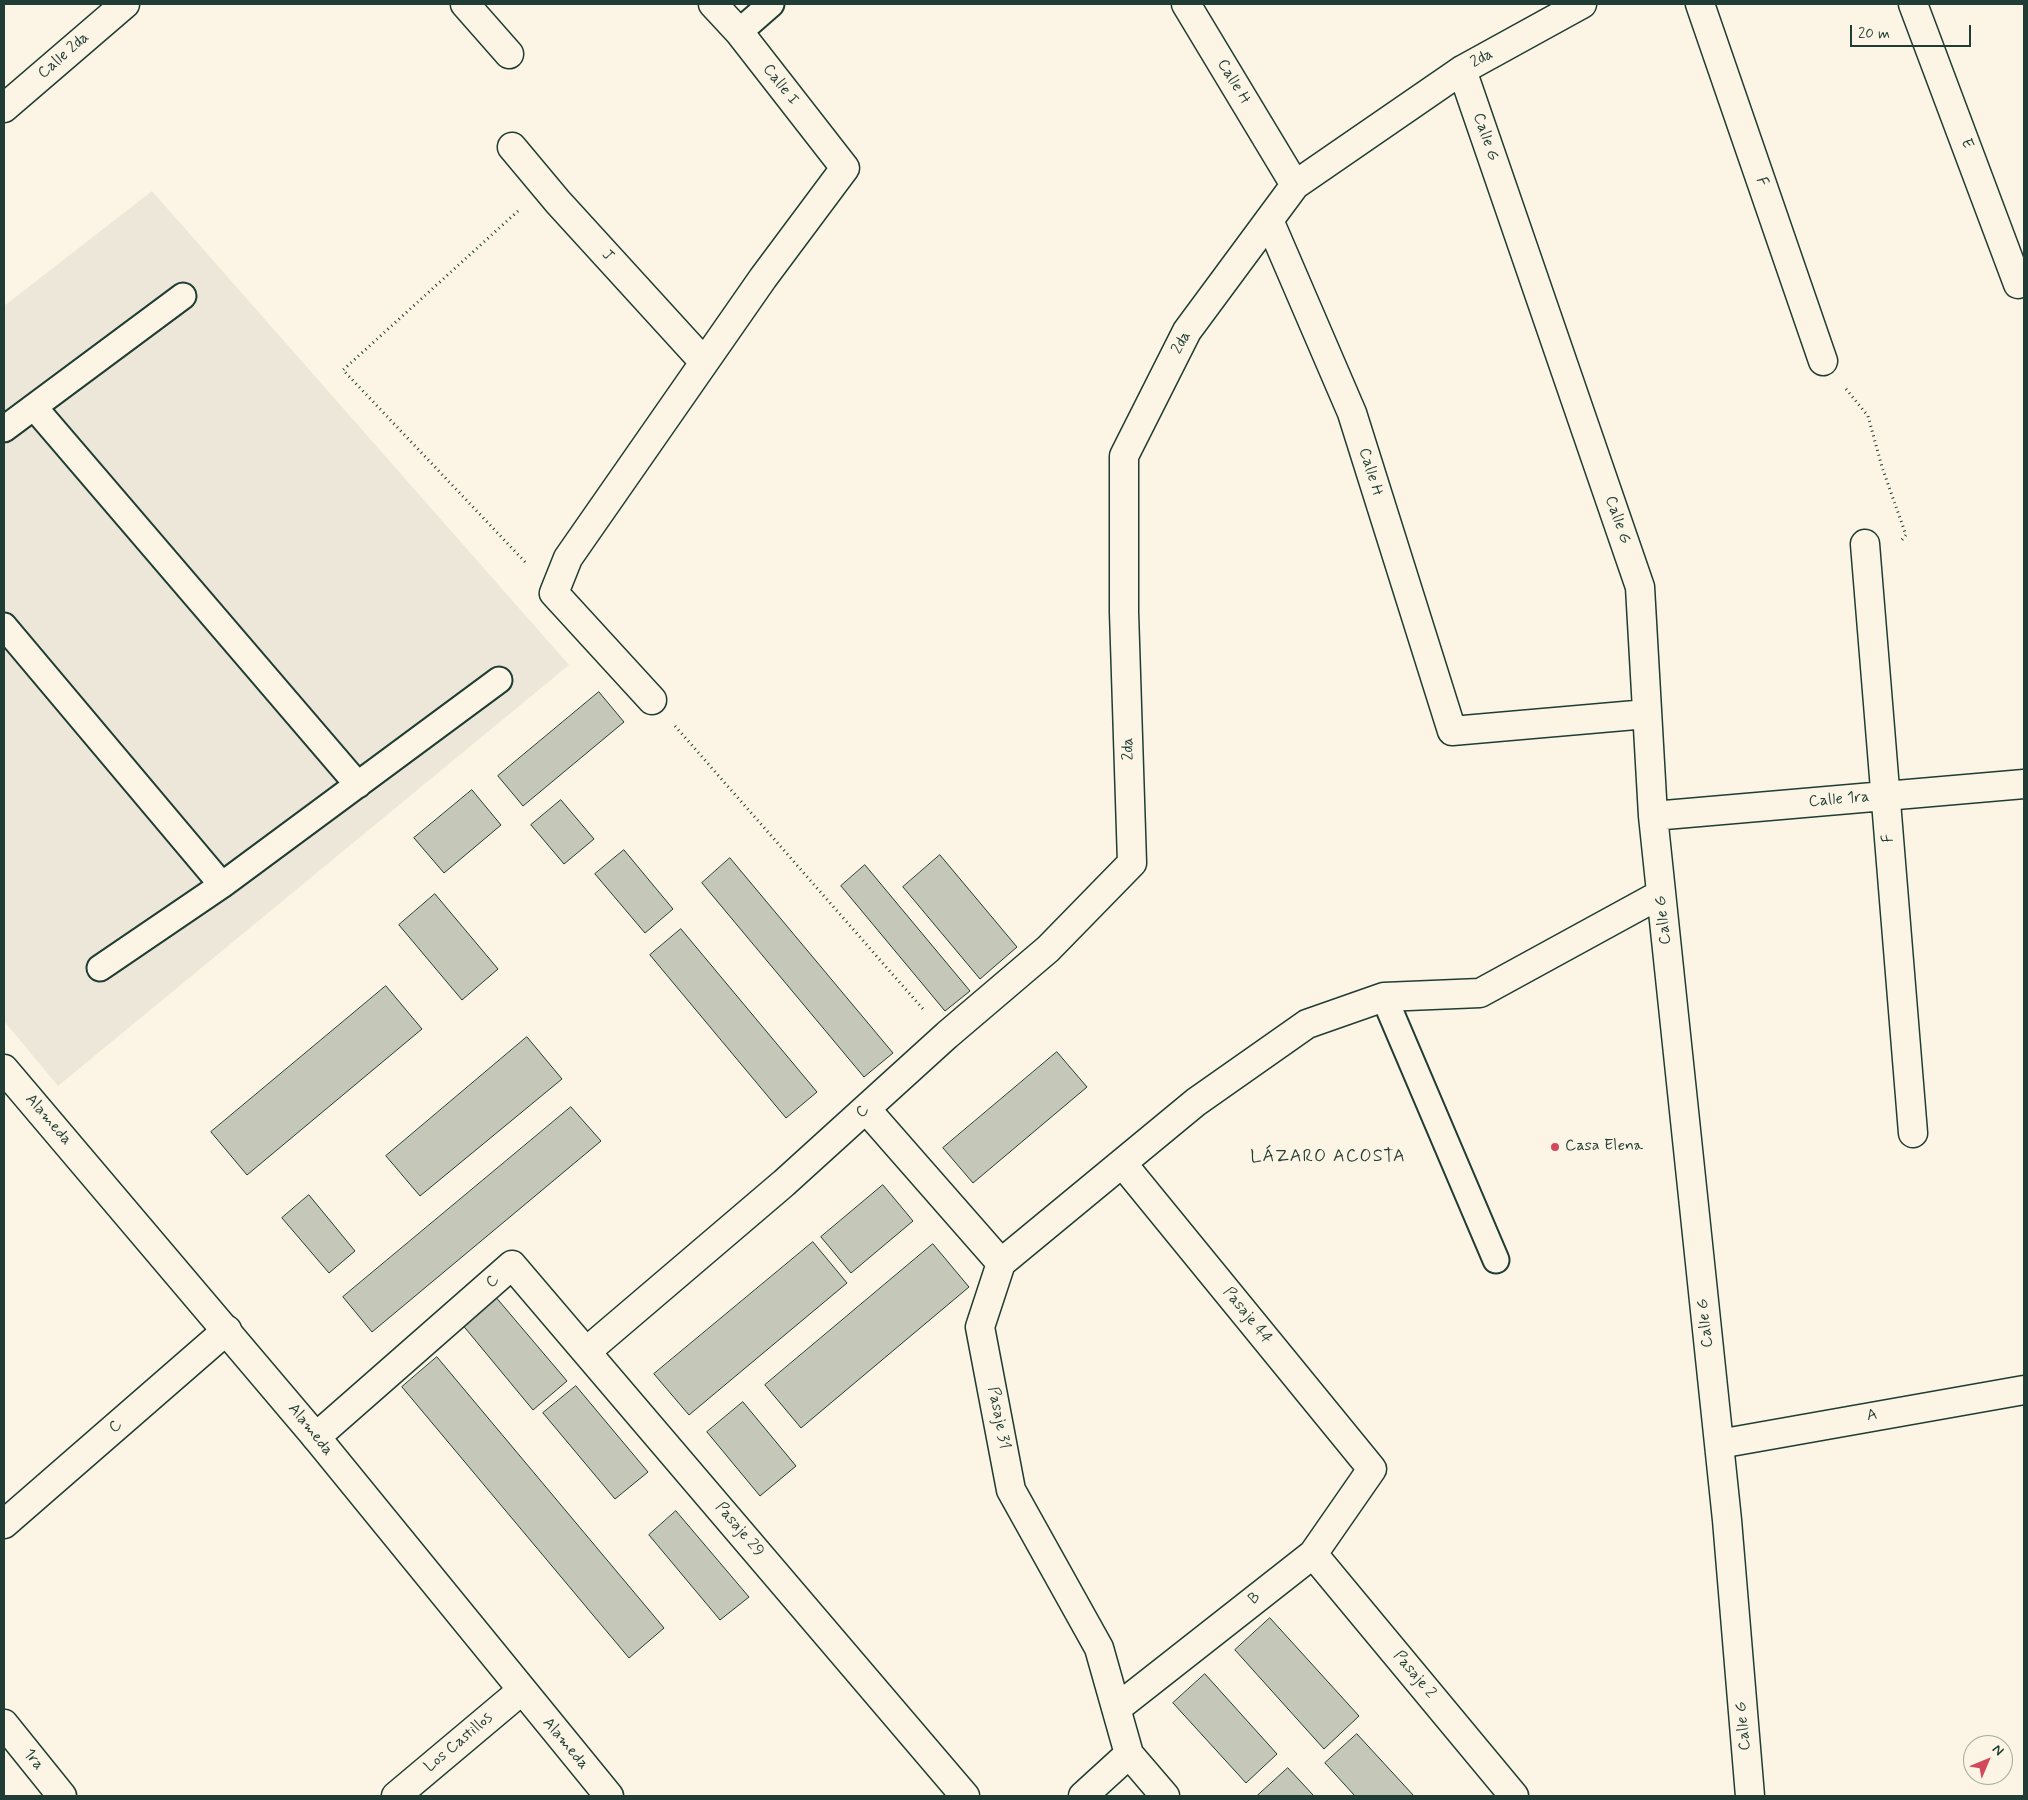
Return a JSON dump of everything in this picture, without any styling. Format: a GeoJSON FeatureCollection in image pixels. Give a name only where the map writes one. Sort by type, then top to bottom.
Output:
{"type":"FeatureCollection","features":[{"type":"Feature","properties":{"kind":"street","name":"Calle 2da"},"geometry":{"type":"LineString","coordinates":[[4,108],[125,4]]}},
{"type":"Feature","properties":{"kind":"street","name":"Calle I"},"geometry":{"type":"LineString","coordinates":[[704,362],[763,278],[845,168],[739,32],[713,4]]}},
{"type":"Feature","properties":{"kind":"street","name":"Calle H"},"geometry":{"type":"LineString","coordinates":[[1186,4],[1295,186]]}},
{"type":"Feature","properties":{"kind":"street","name":"2da"},"geometry":{"type":"LineString","coordinates":[[1132,863],[1124,612],[1124,456],[1187,331],[1295,186],[1462,70],[1582,4]]}},
{"type":"Feature","properties":{"kind":"street","name":"F"},"geometry":{"type":"LineString","coordinates":[[1700,4],[1823,361]]}},
{"type":"Feature","properties":{"kind":"street","name":"E"},"geometry":{"type":"LineString","coordinates":[[1913,4],[2018,284]]}},
{"type":"Feature","properties":{"kind":"street"},"geometry":{"type":"LineString","coordinates":[[472,6],[508,54]]}},
{"type":"Feature","properties":{"kind":"street","name":"Calle G"},"geometry":{"type":"LineString","coordinates":[[1462,70],[1640,587],[1653,816],[1727,1520],[1750,1796]]}},
{"type":"Feature","properties":{"kind":"street","name":"J"},"geometry":{"type":"LineString","coordinates":[[512,147],[545,187],[704,362]]}},
{"type":"Feature","properties":{"kind":"street","name":"Calle H"},"geometry":{"type":"LineString","coordinates":[[1269,220],[1352,413],[1452,731],[1647,714]]}},
{"type":"Feature","properties":{"kind":"street"},"geometry":{"type":"LineString","coordinates":[[652,700],[554,593],[568,558],[704,362]]}},
{"type":"Feature","properties":{"kind":"street","name":"F"},"geometry":{"type":"LineString","coordinates":[[1865,544],[1913,1133]]}},
{"type":"Feature","properties":{"kind":"street","name":"Calle 1ra"},"geometry":{"type":"LineString","coordinates":[[1653,816],[2024,784]]}},
{"type":"Feature","properties":{"kind":"street","name":"C"},"geometry":{"type":"LineString","coordinates":[[587,1352],[784,1183],[947,1035],[1048,949],[1132,863]]}},
{"type":"Feature","properties":{"kind":"street"},"geometry":{"type":"LineString","coordinates":[[866,1109],[1001,1263],[1196,1102],[1307,1024],[1384,996],[1480,993],[1662,894]]}},
{"type":"Feature","properties":{"kind":"street","name":"Alameda"},"geometry":{"type":"LineString","coordinates":[[4,1068],[316,1437],[609,1796]]}},
{"type":"Feature","properties":{"kind":"street","name":"Pasaje 44"},"geometry":{"type":"LineString","coordinates":[[1122,1163],[1372,1469]]}},
{"type":"Feature","properties":{"kind":"street","name":"Pasaje 31"},"geometry":{"type":"LineString","coordinates":[[1001,1263],[980,1327],[1011,1490],[1099,1648],[1129,1754]]}},
{"type":"Feature","properties":{"kind":"street","name":"C"},"geometry":{"type":"LineString","coordinates":[[316,1437],[512,1265]]}},
{"type":"Feature","properties":{"kind":"street","name":"Pasaje 29"},"geometry":{"type":"LineString","coordinates":[[512,1265],[965,1796]]}},
{"type":"Feature","properties":{"kind":"street","name":"C"},"geometry":{"type":"LineString","coordinates":[[4,1524],[227,1330]]}},
{"type":"Feature","properties":{"kind":"street","name":"A"},"geometry":{"type":"LineString","coordinates":[[1719,1444],[2024,1390]]}},
{"type":"Feature","properties":{"kind":"street","name":"B"},"geometry":{"type":"LineString","coordinates":[[1116,1708],[1313,1554],[1372,1469]]}},
{"type":"Feature","properties":{"kind":"street","name":"Pasaje 2"},"geometry":{"type":"LineString","coordinates":[[1313,1554],[1514,1796]]}},
{"type":"Feature","properties":{"kind":"street","name":"Los Castillos"},"geometry":{"type":"LineString","coordinates":[[396,1796],[522,1691]]}},
{"type":"Feature","properties":{"kind":"street","name":"1ra"},"geometry":{"type":"LineString","coordinates":[[4,1724],[62,1796]]}},
{"type":"Feature","properties":{"kind":"street"},"geometry":{"type":"LineString","coordinates":[[1083,1796],[1129,1754],[1165,1796]]}},
{"type":"Feature","properties":{"kind":"lane"},"geometry":{"type":"LineString","coordinates":[[739,32],[770,4]]}},
{"type":"Feature","properties":{"kind":"lane"},"geometry":{"type":"LineString","coordinates":[[4,429],[183,296]]}},
{"type":"Feature","properties":{"kind":"lane"},"geometry":{"type":"LineString","coordinates":[[34,407],[358,785]]}},
{"type":"Feature","properties":{"kind":"lane"},"geometry":{"type":"LineString","coordinates":[[4,626],[222,886]]}},
{"type":"Feature","properties":{"kind":"lane"},"geometry":{"type":"LineString","coordinates":[[100,968],[222,886],[499,680]]}},
{"type":"Feature","properties":{"kind":"lane"},"geometry":{"type":"LineString","coordinates":[[1384,996],[1496,1260]]}},
{"type":"Feature","properties":{"kind":"path"},"geometry":{"type":"LineString","coordinates":[[545,187],[343,370],[554,593]]}},
{"type":"Feature","properties":{"kind":"path"},"geometry":{"type":"LineString","coordinates":[[1823,361],[1868,416],[1882,467],[1906,535],[1867,579]]}},
{"type":"Feature","properties":{"kind":"path"},"geometry":{"type":"LineString","coordinates":[[652,700],[947,1035]]}},
{"type":"Feature","properties":{"kind":"shaded area"},"geometry":{"type":"Polygon","coordinates":[[[152,191],[569,665],[58,1086],[4,1021],[4,306],[152,191]]]}},
{"type":"Feature","properties":{"kind":"building"},"geometry":{"type":"Polygon","coordinates":[[[599,692],[624,722],[523,806],[498,776],[599,692]]]}},
{"type":"Feature","properties":{"kind":"building"},"geometry":{"type":"Polygon","coordinates":[[[472,790],[501,825],[444,873],[414,838],[472,790]]]}},
{"type":"Feature","properties":{"kind":"building"},"geometry":{"type":"Polygon","coordinates":[[[561,800],[594,839],[564,864],[531,825],[561,800]]]}},
{"type":"Feature","properties":{"kind":"building"},"geometry":{"type":"Polygon","coordinates":[[[624,850],[673,909],[645,933],[595,874],[624,850]]]}},
{"type":"Feature","properties":{"kind":"building"},"geometry":{"type":"Polygon","coordinates":[[[940,855],[1017,947],[980,979],[903,887],[940,855]]]}},
{"type":"Feature","properties":{"kind":"building"},"geometry":{"type":"Polygon","coordinates":[[[730,858],[893,1053],[864,1077],[702,883],[730,858]]]}},
{"type":"Feature","properties":{"kind":"building"},"geometry":{"type":"Polygon","coordinates":[[[865,865],[970,991],[945,1011],[841,886],[865,865]]]}},
{"type":"Feature","properties":{"kind":"building"},"geometry":{"type":"Polygon","coordinates":[[[435,894],[498,969],[462,1000],[399,925],[435,894]]]}},
{"type":"Feature","properties":{"kind":"building"},"geometry":{"type":"Polygon","coordinates":[[[681,929],[817,1092],[786,1118],[650,955],[681,929]]]}},
{"type":"Feature","properties":{"kind":"building"},"geometry":{"type":"Polygon","coordinates":[[[386,986],[422,1029],[247,1175],[211,1132],[386,986]]]}},
{"type":"Feature","properties":{"kind":"building"},"geometry":{"type":"Polygon","coordinates":[[[527,1037],[562,1079],[420,1196],[386,1156],[527,1037]]]}},
{"type":"Feature","properties":{"kind":"building"},"geometry":{"type":"Polygon","coordinates":[[[1057,1052],[1087,1087],[973,1183],[943,1148],[1057,1052]]]}},
{"type":"Feature","properties":{"kind":"building"},"geometry":{"type":"Polygon","coordinates":[[[571,1107],[601,1141],[372,1332],[343,1297],[571,1107]]]}},
{"type":"Feature","properties":{"kind":"building"},"geometry":{"type":"Polygon","coordinates":[[[883,1185],[913,1221],[851,1273],[821,1237],[883,1185]]]}},
{"type":"Feature","properties":{"kind":"building"},"geometry":{"type":"Polygon","coordinates":[[[309,1195],[355,1251],[329,1273],[282,1218],[309,1195]]]}},
{"type":"Feature","properties":{"kind":"building"},"geometry":{"type":"Polygon","coordinates":[[[813,1242],[847,1283],[689,1415],[654,1374],[813,1242]]]}},
{"type":"Feature","properties":{"kind":"building"},"geometry":{"type":"Polygon","coordinates":[[[933,1244],[969,1287],[801,1428],[765,1385],[933,1244]]]}},
{"type":"Feature","properties":{"kind":"building"},"geometry":{"type":"Polygon","coordinates":[[[494,1295],[567,1381],[533,1410],[461,1323],[494,1295]]]}},
{"type":"Feature","properties":{"kind":"building"},"geometry":{"type":"Polygon","coordinates":[[[437,1357],[664,1628],[629,1658],[402,1387],[437,1357]]]}},
{"type":"Feature","properties":{"kind":"building"},"geometry":{"type":"Polygon","coordinates":[[[576,1386],[648,1472],[615,1499],[543,1413],[576,1386]]]}},
{"type":"Feature","properties":{"kind":"building"},"geometry":{"type":"Polygon","coordinates":[[[743,1402],[796,1466],[760,1496],[707,1432],[743,1402]]]}},
{"type":"Feature","properties":{"kind":"building"},"geometry":{"type":"Polygon","coordinates":[[[676,1511],[749,1597],[720,1620],[649,1535],[676,1511]]]}},
{"type":"Feature","properties":{"kind":"building"},"geometry":{"type":"Polygon","coordinates":[[[1270,1618],[1359,1716],[1324,1749],[1235,1650],[1270,1618]]]}},
{"type":"Feature","properties":{"kind":"building"},"geometry":{"type":"Polygon","coordinates":[[[1205,1674],[1277,1754],[1246,1783],[1173,1703],[1205,1674]]]}},
{"type":"Feature","properties":{"kind":"building"},"geometry":{"type":"Polygon","coordinates":[[[1357,1734],[1414,1796],[1355,1796],[1325,1763],[1357,1734]]]}},
{"type":"Feature","properties":{"kind":"building"},"geometry":{"type":"Polygon","coordinates":[[[1288,1768],[1314,1796],[1257,1796],[1288,1768]]]}},
{"type":"Feature","properties":{"kind":"place","name":"Casa Elena"},"geometry":{"type":"Point","coordinates":[1555,1147]}},
{"type":"Feature","properties":{"kind":"district","name":"LÁZARO ACOSTA"},"geometry":{"type":"Point","coordinates":[1328,1157]}}]}
